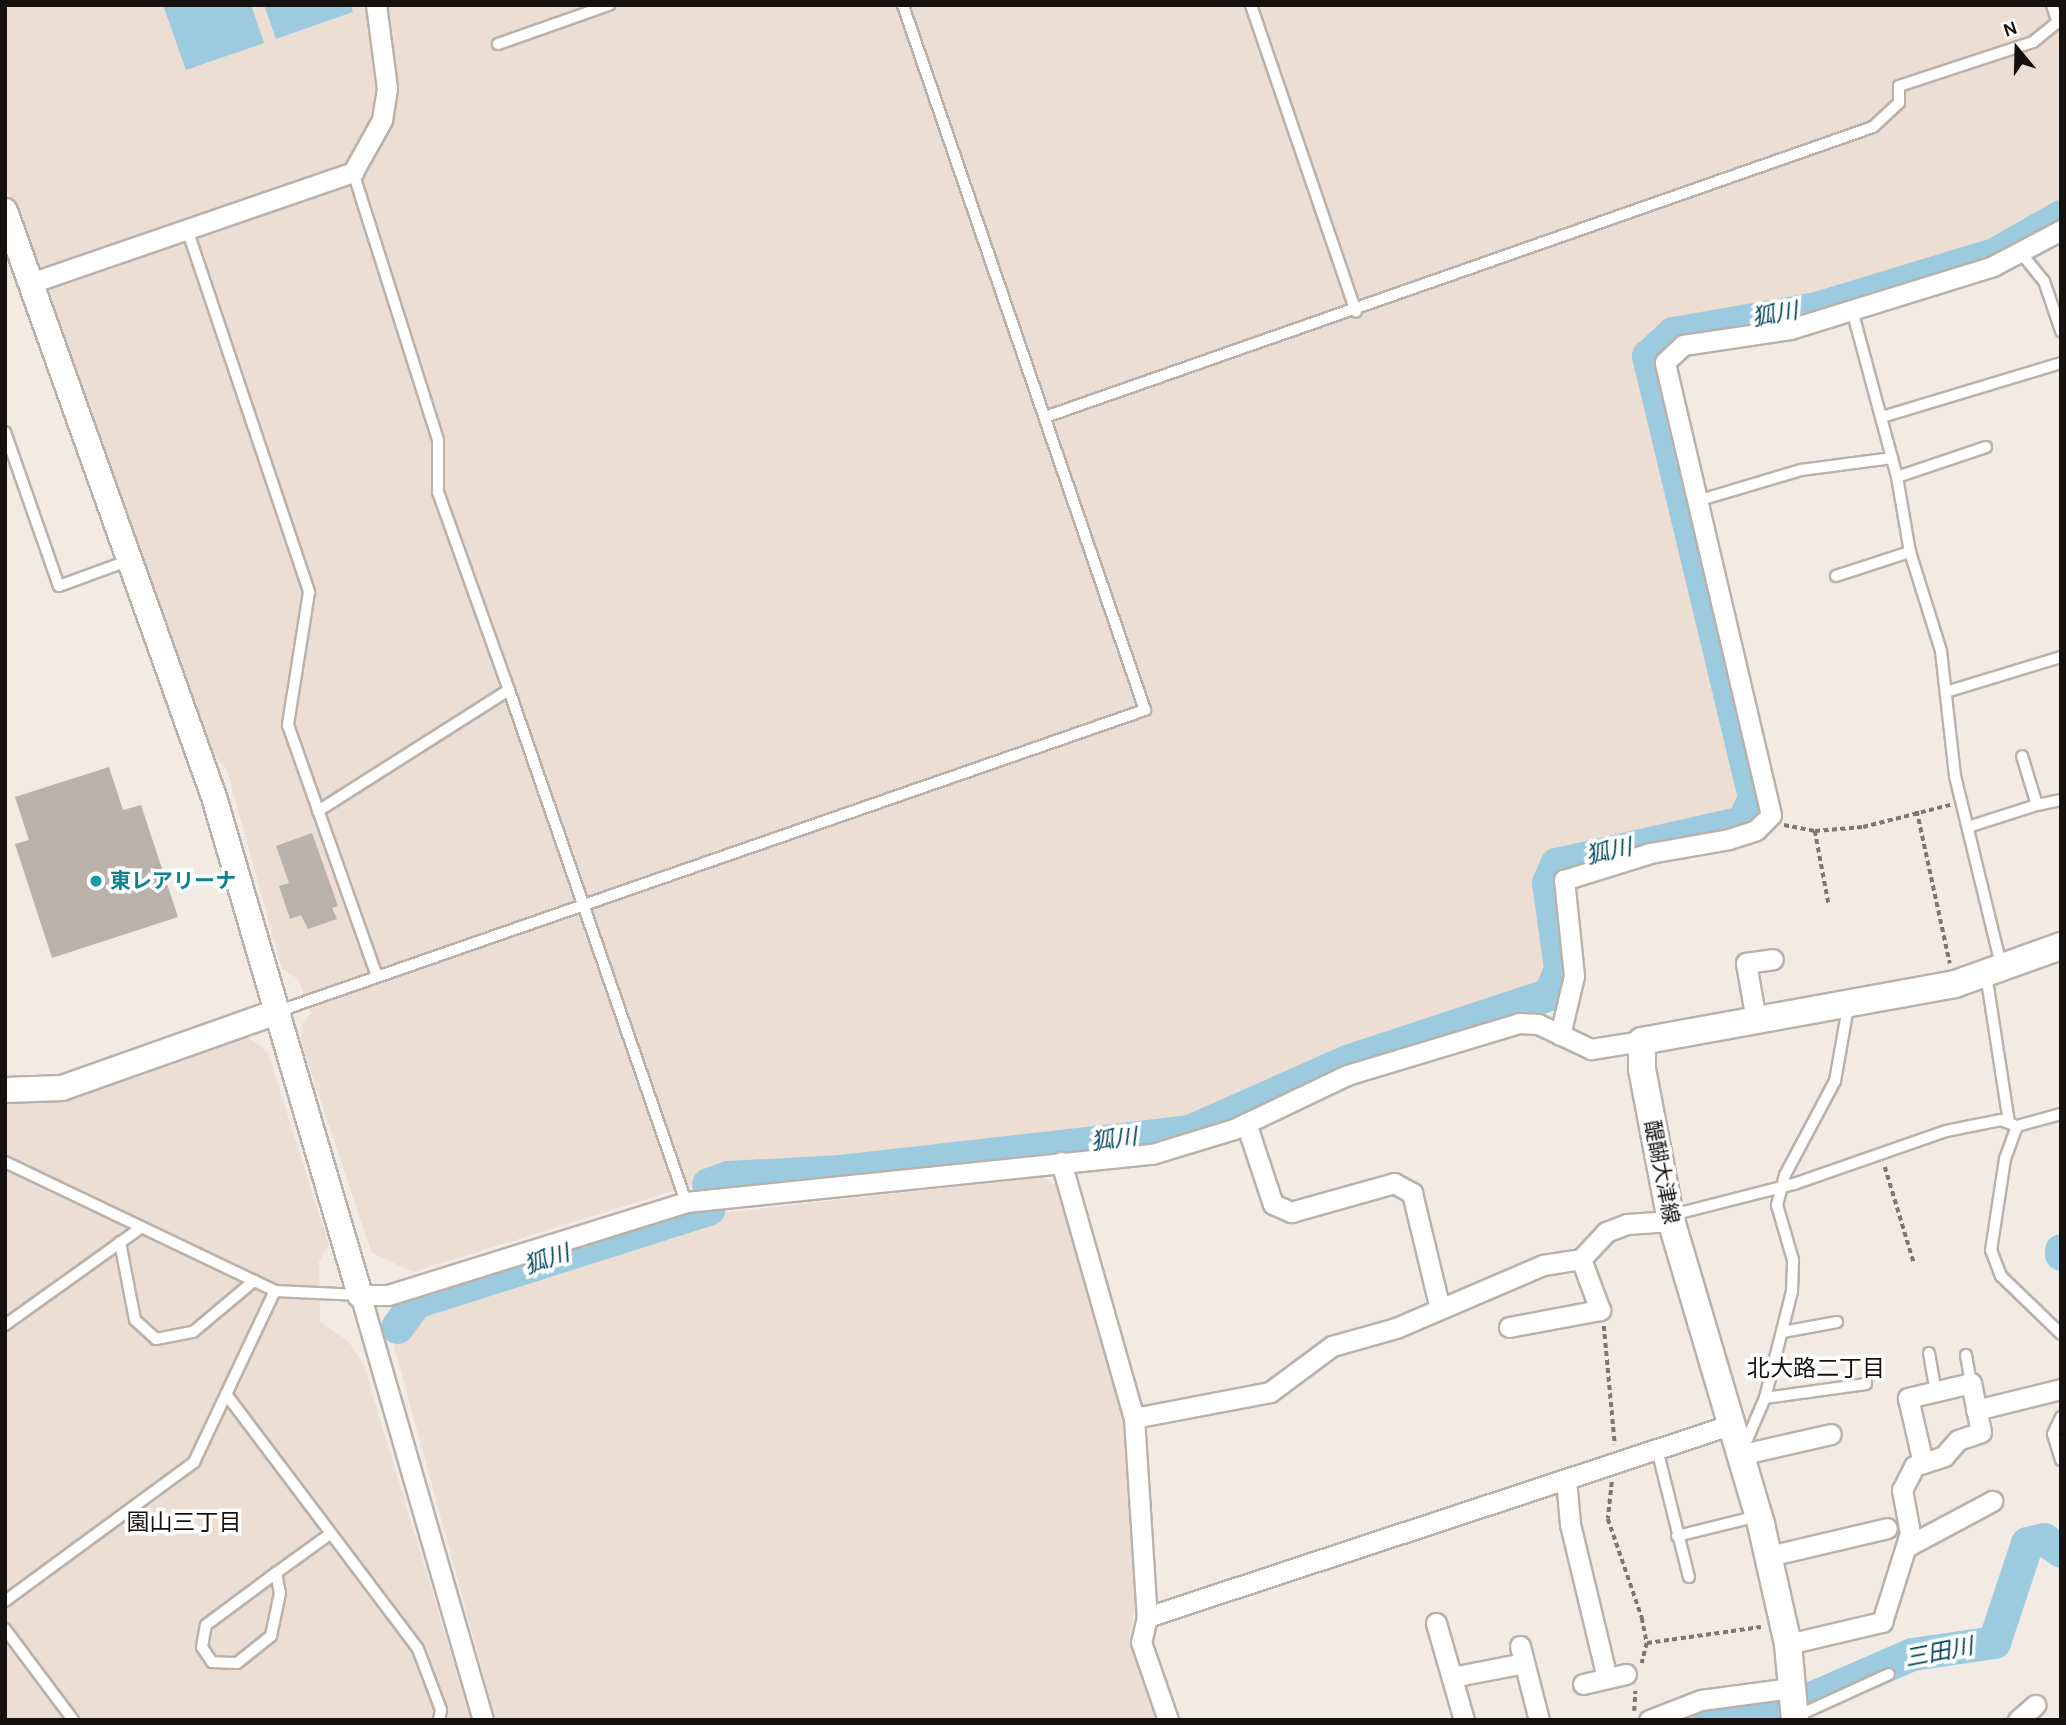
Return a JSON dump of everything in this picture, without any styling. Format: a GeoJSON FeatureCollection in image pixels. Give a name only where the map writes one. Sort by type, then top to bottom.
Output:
{"type":"FeatureCollection","features":[{"type":"Feature","properties":{"kind":"main road"},"geometry":{"type":"LineString","coordinates":[[1642,1041],[1955,984],[2061,946]]}},
{"type":"Feature","properties":{"kind":"main road","name":"醍醐大津線"},"geometry":{"type":"LineString","coordinates":[[1642,1041],[1642,1069],[1671,1218],[1759,1516],[1788,1644],[1793,1706]]}},
{"type":"Feature","properties":{"kind":"street"},"geometry":{"type":"LineString","coordinates":[[31,283],[353,172],[382,120],[387,88],[376,5]]}},
{"type":"Feature","properties":{"kind":"street"},"geometry":{"type":"LineString","coordinates":[[5,211],[132,559],[279,1011],[483,1720]]}},
{"type":"Feature","properties":{"kind":"street"},"geometry":{"type":"LineString","coordinates":[[1560,1035],[1574,976],[1564,880],[1650,853],[1729,839],[1756,830],[1770,815],[1665,375],[1671,354],[1683,345],[1790,329],[1852,310],[2021,253],[2061,230]]}},
{"type":"Feature","properties":{"kind":"street"},"geometry":{"type":"LineString","coordinates":[[1756,1020],[1746,962],[1773,959]]}},
{"type":"Feature","properties":{"kind":"street"},"geometry":{"type":"LineString","coordinates":[[5,1090],[61,1088],[279,1011]]}},
{"type":"Feature","properties":{"kind":"street"},"geometry":{"type":"LineString","coordinates":[[360,1295],[388,1295],[686,1202],[1061,1161],[1152,1154],[1245,1123],[1347,1075],[1448,1042],[1519,1023],[1560,1035],[1591,1049],[1642,1041]]}},
{"type":"Feature","properties":{"kind":"street"},"geometry":{"type":"LineString","coordinates":[[1245,1123],[1273,1204],[1291,1212],[1394,1183],[1412,1193],[1440,1309]]}},
{"type":"Feature","properties":{"kind":"street"},"geometry":{"type":"LineString","coordinates":[[1061,1161],[1134,1418],[1147,1616],[1141,1642],[1168,1720]]}},
{"type":"Feature","properties":{"kind":"street"},"geometry":{"type":"LineString","coordinates":[[1134,1418],[1270,1392],[1332,1346],[1440,1309],[1543,1265],[1581,1259],[1606,1232],[1671,1218]]}},
{"type":"Feature","properties":{"kind":"street"},"geometry":{"type":"LineString","coordinates":[[1508,1327],[1600,1310],[1581,1259]]}},
{"type":"Feature","properties":{"kind":"street"},"geometry":{"type":"LineString","coordinates":[[1788,1644],[1882,1622],[1910,1533],[1902,1490],[1914,1466],[1923,1463],[1981,1432],[1971,1383],[1908,1398],[1923,1463]]}},
{"type":"Feature","properties":{"kind":"street"},"geometry":{"type":"LineString","coordinates":[[1976,1410],[2061,1389]]}},
{"type":"Feature","properties":{"kind":"street"},"geometry":{"type":"LineString","coordinates":[[1147,1616],[1730,1425]]}},
{"type":"Feature","properties":{"kind":"street"},"geometry":{"type":"LineString","coordinates":[[1739,1455],[1830,1434]]}},
{"type":"Feature","properties":{"kind":"street"},"geometry":{"type":"LineString","coordinates":[[1566,1479],[1570,1524],[1617,1676],[1583,1684]]}},
{"type":"Feature","properties":{"kind":"street"},"geometry":{"type":"LineString","coordinates":[[1906,1547],[1993,1501]]}},
{"type":"Feature","properties":{"kind":"street"},"geometry":{"type":"LineString","coordinates":[[1769,1556],[1867,1538],[1888,1528]]}},
{"type":"Feature","properties":{"kind":"street"},"geometry":{"type":"LineString","coordinates":[[1436,1623],[1464,1720]]}},
{"type":"Feature","properties":{"kind":"street"},"geometry":{"type":"LineString","coordinates":[[1452,1677],[1522,1654],[1539,1720]]}},
{"type":"Feature","properties":{"kind":"street"},"geometry":{"type":"LineString","coordinates":[[1649,1720],[1701,1700],[1793,1706]]}},
{"type":"Feature","properties":{"kind":"street"},"geometry":{"type":"LineString","coordinates":[[2018,1720],[2035,1705]]}},
{"type":"Feature","properties":{"kind":"lane"},"geometry":{"type":"LineString","coordinates":[[498,44],[609,5]]}},
{"type":"Feature","properties":{"kind":"lane"},"geometry":{"type":"LineString","coordinates":[[279,1011],[1145,710],[1048,416],[903,5]]}},
{"type":"Feature","properties":{"kind":"lane"},"geometry":{"type":"LineString","coordinates":[[1251,5],[1356,312]]}},
{"type":"Feature","properties":{"kind":"lane"},"geometry":{"type":"LineString","coordinates":[[1048,416],[1356,312],[1478,262],[1873,127],[1899,103],[1899,86],[2033,42],[2059,21],[2052,5]]}},
{"type":"Feature","properties":{"kind":"lane"},"geometry":{"type":"LineString","coordinates":[[353,172],[438,440],[438,492],[686,1202]]}},
{"type":"Feature","properties":{"kind":"lane"},"geometry":{"type":"LineString","coordinates":[[187,229],[309,592],[310,618],[288,724],[377,976]]}},
{"type":"Feature","properties":{"kind":"lane"},"geometry":{"type":"LineString","coordinates":[[2021,253],[2044,281],[2061,331]]}},
{"type":"Feature","properties":{"kind":"lane"},"geometry":{"type":"LineString","coordinates":[[1852,310],[1882,417],[1897,477],[1910,552],[1948,691],[1955,776],[1971,826],[1993,969],[2013,1124],[1991,1250],[2001,1276],[2061,1334]]}},
{"type":"Feature","properties":{"kind":"lane"},"geometry":{"type":"LineString","coordinates":[[1882,417],[2061,363]]}},
{"type":"Feature","properties":{"kind":"lane"},"geometry":{"type":"LineString","coordinates":[[5,432],[59,586],[132,559]]}},
{"type":"Feature","properties":{"kind":"lane"},"geometry":{"type":"LineString","coordinates":[[1897,477],[1986,447]]}},
{"type":"Feature","properties":{"kind":"lane"},"geometry":{"type":"LineString","coordinates":[[1697,501],[1801,470],[1892,458]]}},
{"type":"Feature","properties":{"kind":"lane"},"geometry":{"type":"LineString","coordinates":[[1836,576],[1910,552]]}},
{"type":"Feature","properties":{"kind":"lane"},"geometry":{"type":"LineString","coordinates":[[1948,691],[2061,657]]}},
{"type":"Feature","properties":{"kind":"lane"},"geometry":{"type":"LineString","coordinates":[[317,811],[509,690]]}},
{"type":"Feature","properties":{"kind":"lane"},"geometry":{"type":"LineString","coordinates":[[2022,756],[2037,805]]}},
{"type":"Feature","properties":{"kind":"lane"},"geometry":{"type":"LineString","coordinates":[[1971,826],[2061,800]]}},
{"type":"Feature","properties":{"kind":"lane"},"geometry":{"type":"LineString","coordinates":[[1739,1455],[1765,1398],[1783,1332],[1794,1274],[1778,1218],[1783,1185],[1835,1081],[1848,1005]]}},
{"type":"Feature","properties":{"kind":"lane"},"geometry":{"type":"LineString","coordinates":[[1671,1218],[1881,1155],[1946,1131],[2013,1124],[2061,1114]]}},
{"type":"Feature","properties":{"kind":"lane"},"geometry":{"type":"LineString","coordinates":[[5,1162],[275,1291],[360,1295]]}},
{"type":"Feature","properties":{"kind":"lane"},"geometry":{"type":"LineString","coordinates":[[5,1325],[142,1227]]}},
{"type":"Feature","properties":{"kind":"lane"},"geometry":{"type":"LineString","coordinates":[[120,1242],[135,1320],[156,1339],[192,1332],[254,1281]]}},
{"type":"Feature","properties":{"kind":"lane"},"geometry":{"type":"LineString","coordinates":[[5,1601],[194,1462],[275,1291]]}},
{"type":"Feature","properties":{"kind":"lane"},"geometry":{"type":"LineString","coordinates":[[1783,1332],[1837,1322]]}},
{"type":"Feature","properties":{"kind":"lane"},"geometry":{"type":"LineString","coordinates":[[1929,1353],[1936,1391]]}},
{"type":"Feature","properties":{"kind":"lane"},"geometry":{"type":"LineString","coordinates":[[1966,1355],[1971,1383]]}},
{"type":"Feature","properties":{"kind":"lane"},"geometry":{"type":"LineString","coordinates":[[1765,1398],[1866,1384]]}},
{"type":"Feature","properties":{"kind":"lane"},"geometry":{"type":"LineString","coordinates":[[226,1394],[418,1649],[439,1720]]}},
{"type":"Feature","properties":{"kind":"lane"},"geometry":{"type":"LineString","coordinates":[[2061,1417],[2053,1434],[2061,1460]]}},
{"type":"Feature","properties":{"kind":"lane"},"geometry":{"type":"LineString","coordinates":[[1657,1449],[1689,1577]]}},
{"type":"Feature","properties":{"kind":"lane"},"geometry":{"type":"LineString","coordinates":[[1677,1536],[1759,1516]]}},
{"type":"Feature","properties":{"kind":"lane"},"geometry":{"type":"LineString","coordinates":[[276,1573],[280,1593],[271,1636],[237,1663],[212,1662],[202,1647],[206,1625],[276,1573],[330,1534]]}},
{"type":"Feature","properties":{"kind":"lane"},"geometry":{"type":"LineString","coordinates":[[5,1629],[73,1720]]}},
{"type":"Feature","properties":{"kind":"lane"},"geometry":{"type":"LineString","coordinates":[[1793,1706],[1889,1674]]}},
{"type":"Feature","properties":{"kind":"path"},"geometry":{"type":"LineString","coordinates":[[1770,815],[1815,831],[1863,827],[1938,803],[1966,807]]}},
{"type":"Feature","properties":{"kind":"path"},"geometry":{"type":"LineString","coordinates":[[1917,811],[1955,984]]}},
{"type":"Feature","properties":{"kind":"path"},"geometry":{"type":"LineString","coordinates":[[1815,831],[1829,906]]}},
{"type":"Feature","properties":{"kind":"path"},"geometry":{"type":"LineString","coordinates":[[1881,1155],[1914,1263]]}},
{"type":"Feature","properties":{"kind":"path"},"geometry":{"type":"LineString","coordinates":[[1600,1310],[1617,1462],[1608,1519],[1647,1643],[1634,1720]]}},
{"type":"Feature","properties":{"kind":"path"},"geometry":{"type":"LineString","coordinates":[[1647,1643],[1755,1630],[1782,1618]]}},
{"type":"Feature","properties":{"kind":"shaded area"},"geometry":{"type":"Polygon","coordinates":[[[5,5],[2061,5],[2061,210],[1999,245],[1848,292],[1673,328],[1640,356],[1750,800],[1740,817],[1553,859],[1537,880],[1552,975],[1542,987],[1328,1058],[1181,1121],[737,1171],[413,1272],[372,1253],[301,1042],[302,1024],[311,1013],[298,979],[282,969],[227,770],[207,747],[5,184],[5,5]]]}},
{"type":"Feature","properties":{"kind":"shaded area"},"geometry":{"type":"Polygon","coordinates":[[[245,1035],[268,1053],[329,1245],[319,1261],[320,1322],[349,1342],[364,1366],[471,1720],[5,1720],[5,1102],[47,1100],[245,1035]]]}},
{"type":"Feature","properties":{"kind":"shaded area"},"geometry":{"type":"Polygon","coordinates":[[[1042,1177],[1058,1187],[1123,1414],[1138,1594],[1129,1639],[1155,1720],[496,1720],[394,1346],[416,1309],[714,1214],[1042,1177]]]}},
{"type":"Feature","properties":{"kind":"water"},"geometry":{"type":"Polygon","coordinates":[[[163,5],[251,5],[264,43],[186,70],[163,5]]]}},
{"type":"Feature","properties":{"kind":"water"},"geometry":{"type":"Polygon","coordinates":[[[264,5],[351,5],[353,12],[276,39],[264,5]]]}},
{"type":"Feature","properties":{"kind":"building","name":"東レアリーナ"},"geometry":{"type":"Polygon","coordinates":[[[109,767],[123,810],[141,805],[178,917],[52,958],[15,844],[29,840],[15,797],[109,767]]]}},
{"type":"Feature","properties":{"kind":"building"},"geometry":{"type":"Polygon","coordinates":[[[312,833],[338,906],[332,908],[337,919],[308,929],[301,915],[290,919],[279,886],[289,883],[276,846],[312,833]]]}},
{"type":"Feature","properties":{"kind":"waterway","name":"狐川"},"geometry":{"type":"LineString","coordinates":[[708,1184],[728,1177],[840,1171],[1189,1131],[1347,1061],[1550,994],[1560,968],[1548,883],[1556,864],[1743,822],[1754,797],[1648,356],[1673,333],[1816,308],[1994,254],[2061,216]]}},
{"type":"Feature","properties":{"kind":"waterway","name":"狐川"},"geometry":{"type":"LineString","coordinates":[[397,1327],[415,1302],[709,1209]]}},
{"type":"Feature","properties":{"kind":"waterway","name":"三田川"},"geometry":{"type":"LineString","coordinates":[[1708,1720],[1743,1706],[1804,1701],[1912,1654],[1994,1642],[2027,1543],[2044,1539],[2061,1551]]}},
{"type":"Feature","properties":{"kind":"place","name":"東レアリーナ"},"geometry":{"type":"Point","coordinates":[96,881]}},
{"type":"Feature","properties":{"kind":"district","name":"北大路二丁目"},"geometry":{"type":"Point","coordinates":[1816,1369]}},
{"type":"Feature","properties":{"kind":"district","name":"園山三丁目"},"geometry":{"type":"Point","coordinates":[184,1523]}}]}
